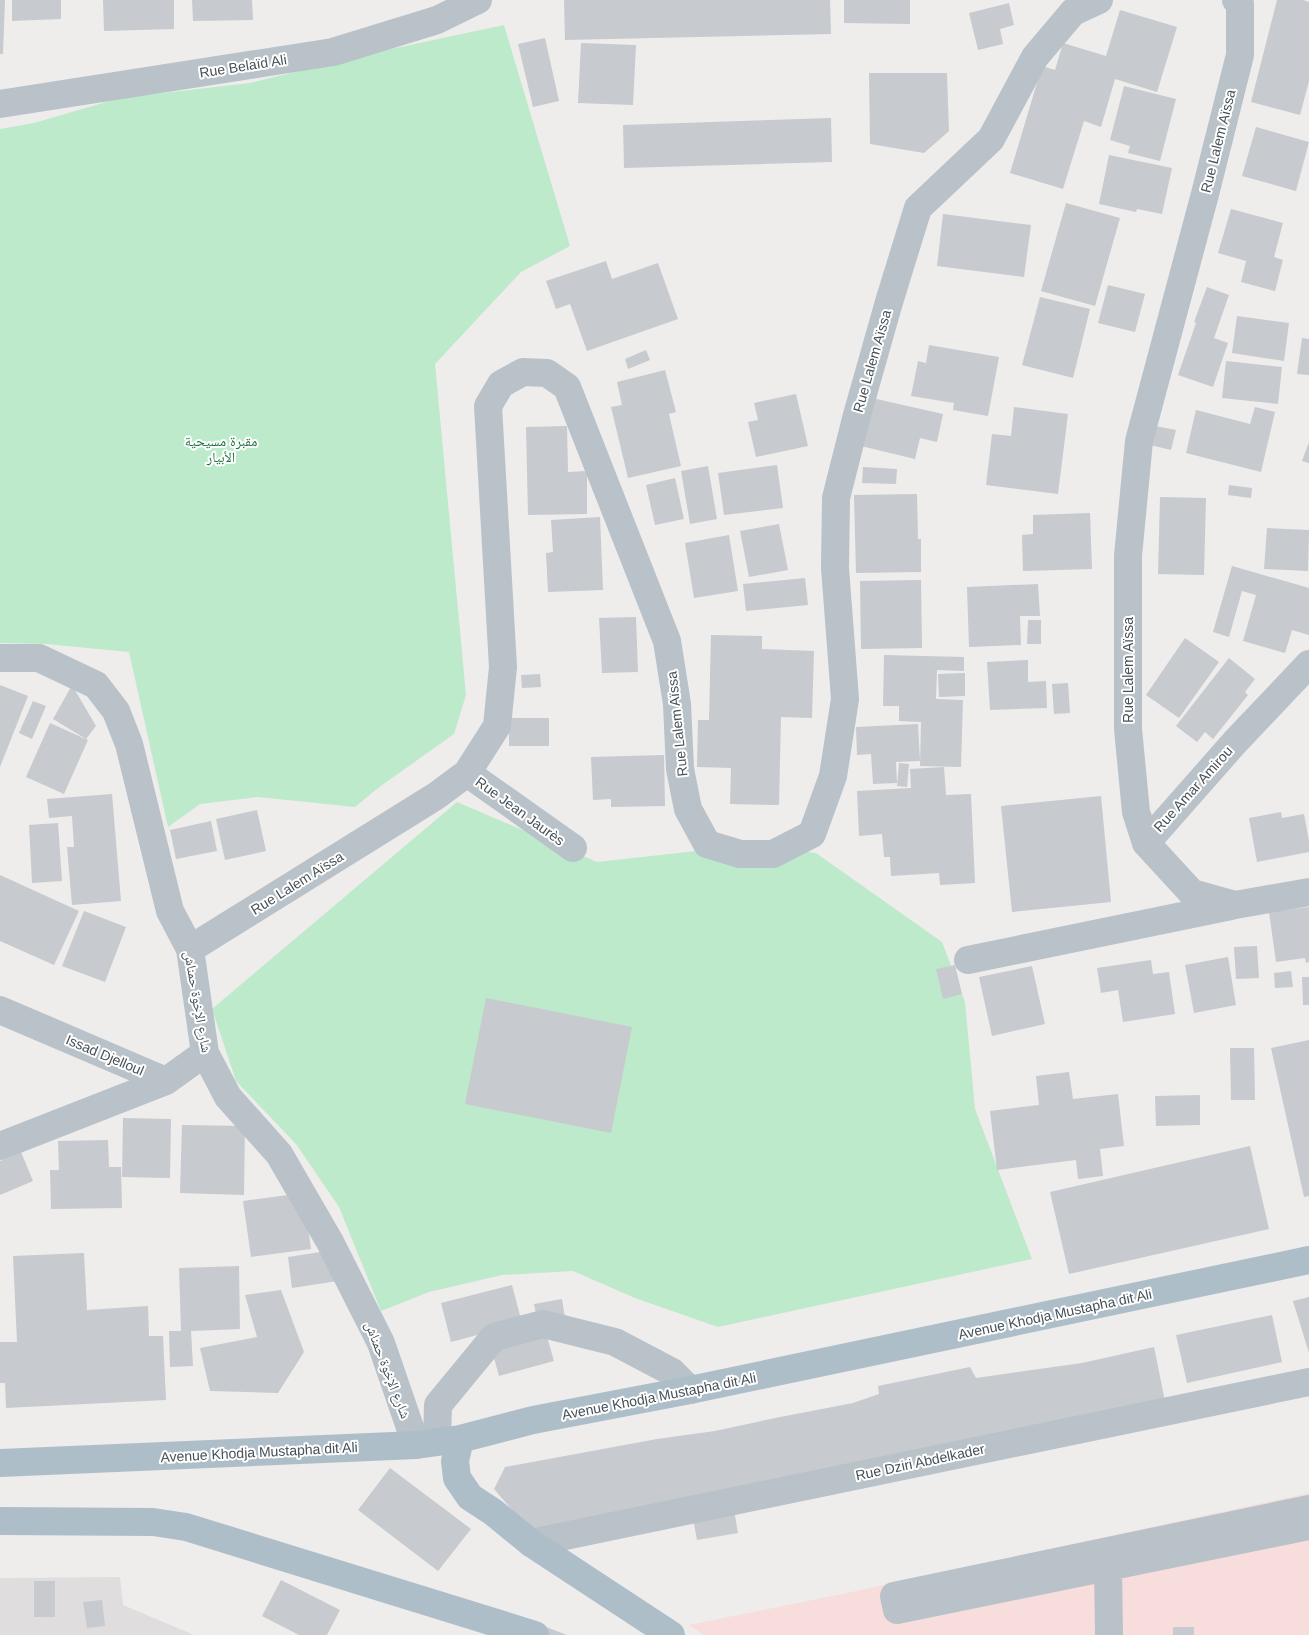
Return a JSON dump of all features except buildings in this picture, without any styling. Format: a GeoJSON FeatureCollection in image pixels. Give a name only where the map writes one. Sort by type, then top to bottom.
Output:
{"type":"FeatureCollection","features":[{"type":"Feature","properties":{"kind":"main road","name":"Avenue Khodja Mustapha dit Ali"},"geometry":{"type":"LineString","coordinates":[[0,1463],[438,1441],[1309,1260]]}},
{"type":"Feature","properties":{"kind":"main road"},"geometry":{"type":"LineString","coordinates":[[438,1441],[455,1461],[457,1478],[470,1497],[493,1512],[531,1543],[671,1635]]}},
{"type":"Feature","properties":{"kind":"main road"},"geometry":{"type":"LineString","coordinates":[[0,1521],[153,1522],[186,1527],[535,1635]]}},
{"type":"Feature","properties":{"kind":"street","name":"Rue Belaïd Ali"},"geometry":{"type":"LineString","coordinates":[[0,104],[333,52],[437,20],[478,0]]}},
{"type":"Feature","properties":{"kind":"street","name":"Rue Lalem Aïssa"},"geometry":{"type":"LineString","coordinates":[[190,949],[436,796],[467,773],[497,726],[503,667],[488,406],[501,384],[523,372],[547,373],[567,387],[667,641],[676,704],[680,769],[683,785],[688,810],[707,844],[740,854],[773,854],[812,834],[833,776],[845,699],[835,568],[836,498],[856,415],[918,208],[991,139],[1035,57],[1073,12],[1099,0]]}},
{"type":"Feature","properties":{"kind":"street","name":"Rue Lalem Aïssa"},"geometry":{"type":"LineString","coordinates":[[1146,843],[1136,812],[1128,729],[1128,556],[1139,441],[1240,55],[1240,4],[1236,0]]}},
{"type":"Feature","properties":{"kind":"street","name":"شارع الإخوة حمناش"},"geometry":{"type":"LineString","coordinates":[[0,658],[39,658],[96,685],[116,711],[129,744],[170,911],[190,949],[205,1053],[228,1097],[279,1154],[330,1242],[381,1343],[438,1441]]}},
{"type":"Feature","properties":{"kind":"street","name":"Rue Amar Amirou"},"geometry":{"type":"LineString","coordinates":[[1309,664],[1235,742],[1146,843],[1192,893],[1235,905],[1309,892]]}},
{"type":"Feature","properties":{"kind":"street","name":"Rue Jean Jaurès"},"geometry":{"type":"LineString","coordinates":[[467,773],[573,848]]}},
{"type":"Feature","properties":{"kind":"street"},"geometry":{"type":"LineString","coordinates":[[968,960],[1235,905]]}},
{"type":"Feature","properties":{"kind":"street","name":"Issad Djelloul"},"geometry":{"type":"LineString","coordinates":[[0,1010],[166,1081]]}},
{"type":"Feature","properties":{"kind":"street"},"geometry":{"type":"LineString","coordinates":[[0,1146],[166,1081],[205,1053]]}},
{"type":"Feature","properties":{"kind":"street"},"geometry":{"type":"LineString","coordinates":[[438,1441],[438,1405],[494,1337],[543,1324],[615,1342],[672,1372],[690,1390]]}},
{"type":"Feature","properties":{"kind":"street","name":"Rue Dziri Abdelkader"},"geometry":{"type":"LineString","coordinates":[[531,1543],[1309,1382]]}},
{"type":"Feature","properties":{"kind":"street"},"geometry":{"type":"LineString","coordinates":[[1309,1509],[894,1596],[897,1610],[1309,1526]]}},
{"type":"Feature","properties":{"kind":"street"},"geometry":{"type":"LineString","coordinates":[[1108,1567],[1109,1635]]}},
{"type":"Feature","properties":{"kind":"shaded area"},"geometry":{"type":"Polygon","coordinates":[[[1309,1493],[1309,1635],[704,1635],[689,1625],[847,1593],[1309,1493]]]}},
{"type":"Feature","properties":{"kind":"shaded area"},"geometry":{"type":"Polygon","coordinates":[[[120,1577],[123,1605],[194,1635],[0,1635],[0,1578],[120,1577]]]}},
{"type":"Feature","properties":{"kind":"green space","name":"مقبرة مسيحية الأبيار"},"geometry":{"type":"Polygon","coordinates":[[[504,25],[570,246],[521,272],[435,364],[466,695],[454,734],[378,788],[355,807],[258,797],[200,804],[168,827],[129,652],[46,644],[0,643],[0,129],[34,123],[120,98],[250,83],[377,52],[504,25]]]}},
{"type":"Feature","properties":{"kind":"green space"},"geometry":{"type":"Polygon","coordinates":[[[457,802],[597,862],[751,845],[816,853],[942,942],[965,1002],[975,1109],[1032,1259],[718,1327],[635,1298],[573,1271],[502,1275],[429,1292],[381,1311],[339,1207],[296,1144],[236,1081],[212,1009],[457,802]]]}}]}
